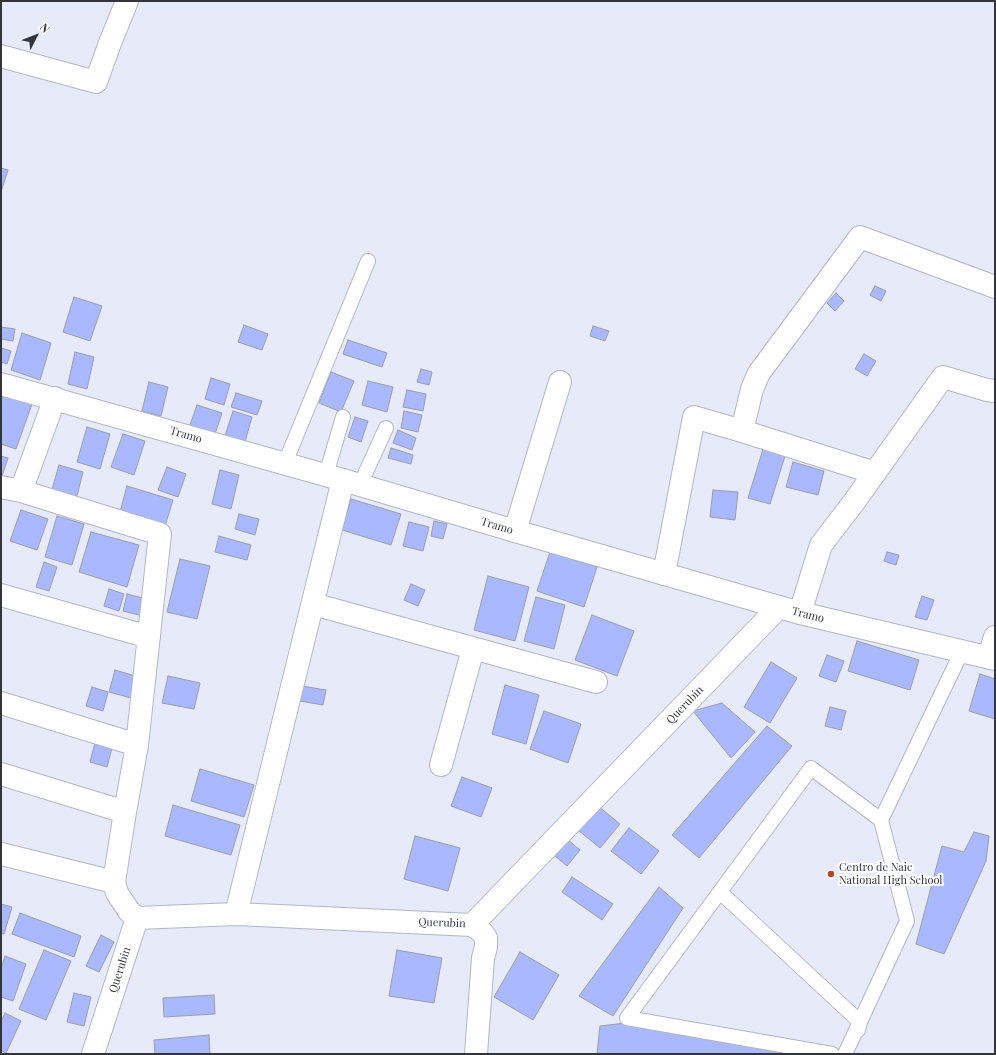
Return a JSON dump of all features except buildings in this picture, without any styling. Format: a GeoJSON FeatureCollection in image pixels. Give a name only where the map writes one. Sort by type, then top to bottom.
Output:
{"type":"FeatureCollection","features":[{"type":"Feature","properties":{"kind":"street"},"geometry":{"type":"LineString","coordinates":[[1,56],[96,82],[127,1]]}},
{"type":"Feature","properties":{"kind":"street"},"geometry":{"type":"LineString","coordinates":[[742,431],[752,389],[759,373],[860,237],[995,288]]}},
{"type":"Feature","properties":{"kind":"street"},"geometry":{"type":"LineString","coordinates":[[800,613],[821,545],[854,502],[943,377],[995,391]]}},
{"type":"Feature","properties":{"kind":"street"},"geometry":{"type":"LineString","coordinates":[[515,531],[560,382]]}},
{"type":"Feature","properties":{"kind":"street","name":"Tramo"},"geometry":{"type":"LineString","coordinates":[[1,384],[284,463],[800,613],[992,658]]}},
{"type":"Feature","properties":{"kind":"street"},"geometry":{"type":"LineString","coordinates":[[55,398],[11,489],[160,534],[137,745],[114,882],[117,893],[122,902],[137,918]]}},
{"type":"Feature","properties":{"kind":"street"},"geometry":{"type":"LineString","coordinates":[[664,574],[694,417],[875,473]]}},
{"type":"Feature","properties":{"kind":"street"},"geometry":{"type":"LineString","coordinates":[[236,914],[343,480]]}},
{"type":"Feature","properties":{"kind":"street"},"geometry":{"type":"LineString","coordinates":[[1,595],[149,637]]}},
{"type":"Feature","properties":{"kind":"street"},"geometry":{"type":"LineString","coordinates":[[313,604],[596,682]]}},
{"type":"Feature","properties":{"kind":"street","name":"Querubin"},"geometry":{"type":"LineString","coordinates":[[94,1054],[137,918],[236,914],[472,924],[779,607]]}},
{"type":"Feature","properties":{"kind":"street"},"geometry":{"type":"LineString","coordinates":[[992,658],[995,637]]}},
{"type":"Feature","properties":{"kind":"street"},"geometry":{"type":"LineString","coordinates":[[441,765],[473,648]]}},
{"type":"Feature","properties":{"kind":"street"},"geometry":{"type":"LineString","coordinates":[[1,703],[137,745]]}},
{"type":"Feature","properties":{"kind":"street"},"geometry":{"type":"LineString","coordinates":[[1,774],[125,812]]}},
{"type":"Feature","properties":{"kind":"street"},"geometry":{"type":"LineString","coordinates":[[1,854],[114,882]]}},
{"type":"Feature","properties":{"kind":"street"},"geometry":{"type":"LineString","coordinates":[[472,924],[481,931],[486,938],[486,947],[483,958],[476,1054]]}},
{"type":"Feature","properties":{"kind":"lane"},"geometry":{"type":"LineString","coordinates":[[284,463],[368,261]]}},
{"type":"Feature","properties":{"kind":"lane"},"geometry":{"type":"LineString","coordinates":[[343,417],[343,480]]}},
{"type":"Feature","properties":{"kind":"lane"},"geometry":{"type":"LineString","coordinates":[[343,480],[386,428]]}},
{"type":"Feature","properties":{"kind":"lane"},"geometry":{"type":"LineString","coordinates":[[881,820],[962,651]]}},
{"type":"Feature","properties":{"kind":"lane"},"geometry":{"type":"LineString","coordinates":[[832,1054],[627,1018],[811,768],[881,820],[907,920],[845,1054]]}},
{"type":"Feature","properties":{"kind":"lane"},"geometry":{"type":"LineString","coordinates":[[720,892],[860,1022]]}},
{"type":"Feature","properties":{"kind":"lane"},"geometry":{"type":"LineString","coordinates":[[853,1054],[860,1022]]}},
{"type":"Feature","properties":{"kind":"place","name":"Centro de Naic National High School"},"geometry":{"type":"Point","coordinates":[831,874]}}]}
